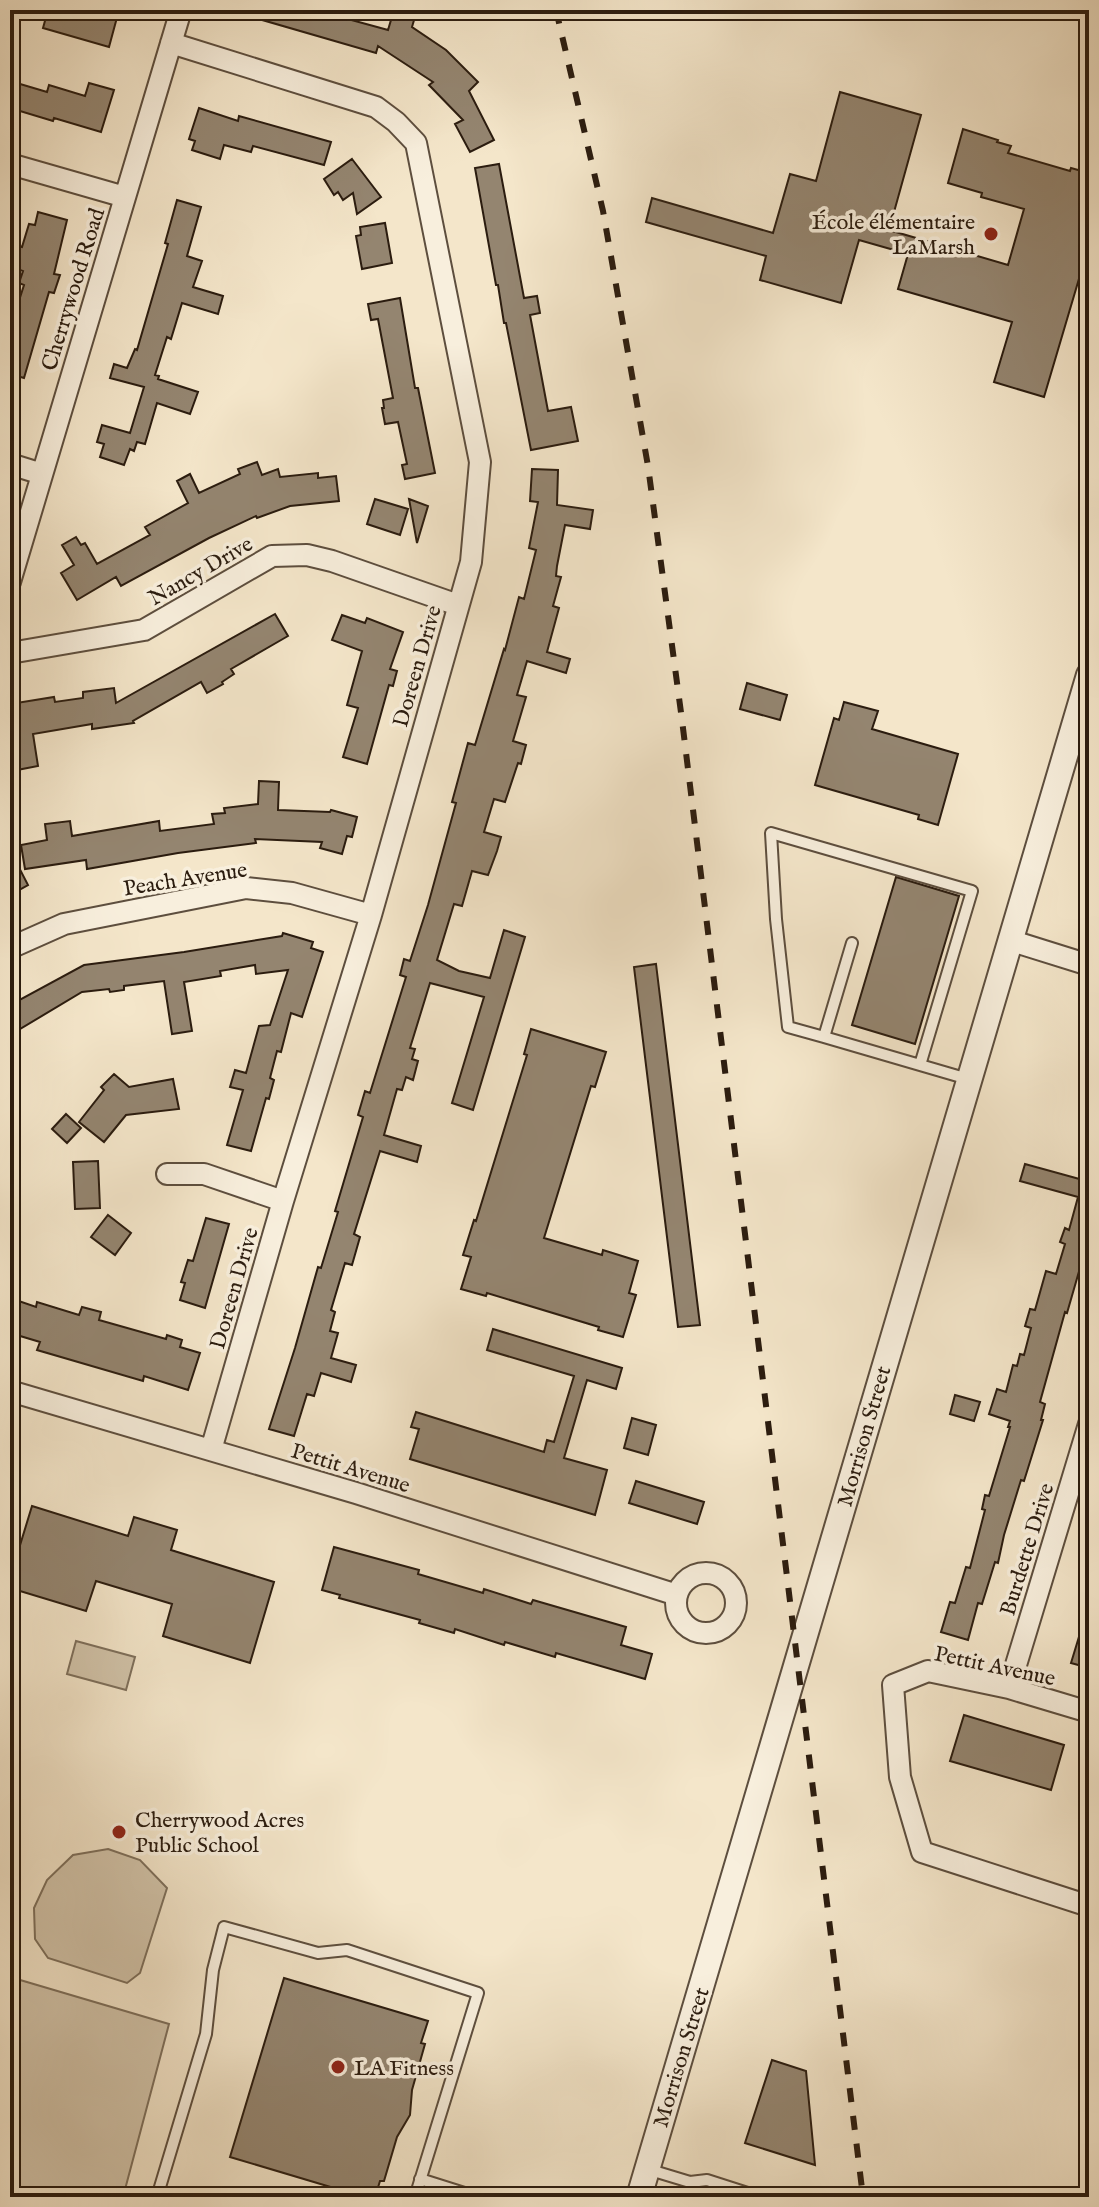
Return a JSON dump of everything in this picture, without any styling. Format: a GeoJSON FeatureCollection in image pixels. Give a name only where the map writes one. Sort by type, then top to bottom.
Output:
{"type":"FeatureCollection","features":[{"type":"Feature","properties":{"kind":"street","name":"Cherrywood Road"},"geometry":{"type":"LineString","coordinates":[[10,582],[181,10]]}},
{"type":"Feature","properties":{"kind":"street","name":"Doreen Drive"},"geometry":{"type":"LineString","coordinates":[[171,43],[376,107],[416,143],[480,462],[471,562],[371,915],[211,1450]]}},
{"type":"Feature","properties":{"kind":"street"},"geometry":{"type":"LineString","coordinates":[[10,164],[125,197]]}},
{"type":"Feature","properties":{"kind":"street"},"geometry":{"type":"LineString","coordinates":[[10,464],[42,474]]}},
{"type":"Feature","properties":{"kind":"street","name":"Nancy Drive"},"geometry":{"type":"LineString","coordinates":[[10,653],[144,630],[272,556],[307,555],[332,561],[458,605]]}},
{"type":"Feature","properties":{"kind":"street","name":"Morrison Street"},"geometry":{"type":"LineString","coordinates":[[639,2197],[1089,675]]}},
{"type":"Feature","properties":{"kind":"street","name":"Peach Avenue"},"geometry":{"type":"LineString","coordinates":[[10,948],[64,924],[246,888],[292,893],[371,915]]}},
{"type":"Feature","properties":{"kind":"street"},"geometry":{"type":"LineString","coordinates":[[1009,940],[1089,965]]}},
{"type":"Feature","properties":{"kind":"street"},"geometry":{"type":"LineString","coordinates":[[167,1174],[204,1174],[283,1201]]}},
{"type":"Feature","properties":{"kind":"street","name":"Pettit Avenue"},"geometry":{"type":"LineString","coordinates":[[10,1391],[356,1493],[677,1595]]}},
{"type":"Feature","properties":{"kind":"street","name":"Burdette Drive"},"geometry":{"type":"LineString","coordinates":[[1009,1688],[1089,1424]]}},
{"type":"Feature","properties":{"kind":"street","name":"Pettit Avenue"},"geometry":{"type":"LineString","coordinates":[[1089,1712],[1009,1688],[928,1671],[893,1685],[900,1777],[922,1852],[1089,1906]]}},
{"type":"Feature","properties":{"kind":"lane"},"geometry":{"type":"LineString","coordinates":[[920,1065],[972,891],[771,833],[776,919],[788,1027],[968,1079]]}},
{"type":"Feature","properties":{"kind":"lane"},"geometry":{"type":"LineString","coordinates":[[824,1037],[852,943]]}},
{"type":"Feature","properties":{"kind":"lane"},"geometry":{"type":"LineString","coordinates":[[157,2197],[206,2034],[213,1970],[224,1927],[318,1953],[347,1950],[478,1993],[415,2197]]}},
{"type":"Feature","properties":{"kind":"lane"},"geometry":{"type":"LineString","coordinates":[[647,2169],[690,2182],[707,2180],[760,2197]]}},
{"type":"Feature","properties":{"kind":"lane"},"geometry":{"type":"LineString","coordinates":[[420,2179],[477,2197]]}},
{"type":"Feature","properties":{"kind":"shaded area"},"geometry":{"type":"Polygon","coordinates":[[[76,1641],[135,1657],[126,1690],[67,1674],[76,1641]]]}},
{"type":"Feature","properties":{"kind":"shaded area"},"geometry":{"type":"Polygon","coordinates":[[[108,1849],[140,1860],[167,1888],[140,1973],[127,1983],[48,1958],[35,1939],[34,1908],[47,1880],[73,1855],[108,1849]]]}},
{"type":"Feature","properties":{"kind":"shaded area"},"geometry":{"type":"Polygon","coordinates":[[[10,1977],[169,2024],[123,2197],[10,2197],[10,1977]]]}},
{"type":"Feature","properties":{"kind":"building"},"geometry":{"type":"Polygon","coordinates":[[[48,10],[119,10],[109,47],[43,28],[48,10]]]}},
{"type":"Feature","properties":{"kind":"building"},"geometry":{"type":"Polygon","coordinates":[[[246,10],[315,10],[388,30],[394,10],[417,10],[412,27],[446,50],[478,82],[469,91],[494,140],[470,152],[455,124],[463,120],[429,85],[433,82],[378,46],[376,53],[245,15],[246,10]]]}},
{"type":"Feature","properties":{"kind":"building"},"geometry":{"type":"Polygon","coordinates":[[[10,81],[47,92],[49,85],[85,96],[89,83],[114,90],[101,132],[10,108],[10,81]]]}},
{"type":"Feature","properties":{"kind":"building"},"geometry":{"type":"Polygon","coordinates":[[[840,92],[921,115],[889,230],[1008,265],[1024,209],[981,197],[982,193],[948,183],[963,129],[1011,146],[1008,153],[1070,171],[1071,168],[1089,173],[1089,245],[1044,397],[994,382],[1012,322],[898,289],[908,254],[859,240],[841,303],[760,280],[766,256],[646,222],[652,198],[773,233],[790,174],[816,181],[840,92]]]}},
{"type":"Feature","properties":{"kind":"building"},"geometry":{"type":"Polygon","coordinates":[[[199,108],[238,121],[239,116],[331,142],[324,165],[253,146],[251,152],[224,145],[220,159],[192,150],[195,141],[189,139],[199,108]]]}},
{"type":"Feature","properties":{"kind":"building"},"geometry":{"type":"Polygon","coordinates":[[[352,159],[381,197],[357,214],[353,193],[343,200],[338,192],[334,195],[324,179],[352,159]]]}},
{"type":"Feature","properties":{"kind":"building"},"geometry":{"type":"Polygon","coordinates":[[[499,164],[524,298],[537,296],[540,313],[530,315],[548,411],[571,407],[578,441],[531,450],[475,168],[499,164]]]}},
{"type":"Feature","properties":{"kind":"building"},"geometry":{"type":"Polygon","coordinates":[[[177,200],[201,207],[187,256],[202,261],[193,287],[223,296],[218,314],[182,303],[155,375],[159,376],[158,379],[198,392],[190,414],[157,403],[145,444],[137,442],[134,451],[130,449],[124,465],[100,457],[104,444],[97,442],[102,425],[130,433],[144,387],[110,378],[114,364],[127,368],[137,350],[168,244],[165,243],[177,200]]]}},
{"type":"Feature","properties":{"kind":"building"},"geometry":{"type":"Polygon","coordinates":[[[38,212],[67,220],[54,274],[60,275],[54,293],[49,292],[24,378],[10,374],[10,312],[15,313],[24,285],[19,283],[23,271],[12,267],[18,246],[22,247],[29,224],[35,225],[38,212]]]}},
{"type":"Feature","properties":{"kind":"building"},"geometry":{"type":"Polygon","coordinates":[[[385,223],[392,263],[362,269],[356,236],[361,235],[360,227],[385,223]]]}},
{"type":"Feature","properties":{"kind":"building"},"geometry":{"type":"Polygon","coordinates":[[[400,298],[415,388],[418,388],[435,473],[405,479],[402,465],[407,464],[398,422],[385,424],[383,400],[393,398],[378,319],[371,320],[368,304],[400,298]]]}},
{"type":"Feature","properties":{"kind":"building"},"geometry":{"type":"Polygon","coordinates":[[[257,462],[262,475],[278,469],[280,477],[318,473],[318,478],[336,476],[339,501],[290,506],[256,516],[121,586],[116,577],[77,600],[61,573],[74,565],[62,545],[76,537],[81,545],[85,543],[97,564],[150,535],[145,527],[188,503],[177,481],[190,474],[199,493],[240,474],[238,469],[257,462]]]}},
{"type":"Feature","properties":{"kind":"building"},"geometry":{"type":"Polygon","coordinates":[[[532,469],[558,470],[557,505],[593,510],[590,529],[565,525],[557,566],[556,576],[561,577],[553,606],[559,608],[547,652],[570,659],[566,673],[527,661],[517,695],[526,697],[513,741],[526,745],[505,802],[494,799],[484,832],[501,837],[497,851],[488,875],[472,871],[462,906],[454,904],[437,960],[459,971],[490,978],[504,930],[525,937],[473,1110],[452,1103],[484,997],[430,983],[410,1048],[415,1049],[412,1059],[418,1061],[413,1080],[406,1077],[402,1090],[397,1089],[384,1135],[421,1146],[417,1162],[380,1151],[354,1234],[360,1237],[352,1265],[345,1263],[331,1310],[335,1312],[330,1331],[338,1333],[331,1358],[356,1365],[351,1382],[321,1373],[314,1396],[307,1394],[294,1436],[269,1429],[338,1212],[335,1211],[363,1117],[358,1115],[365,1091],[370,1093],[406,977],[400,975],[404,959],[410,961],[428,905],[456,803],[452,802],[468,743],[475,745],[519,597],[524,599],[536,550],[529,548],[538,502],[530,501],[532,469]]]}},
{"type":"Feature","properties":{"kind":"building"},"geometry":{"type":"Polygon","coordinates":[[[375,499],[408,509],[400,535],[367,524],[375,499]]]}},
{"type":"Feature","properties":{"kind":"building"},"geometry":{"type":"Polygon","coordinates":[[[409,499],[428,506],[417,543],[409,499]]]}},
{"type":"Feature","properties":{"kind":"building"},"geometry":{"type":"Polygon","coordinates":[[[275,614],[288,636],[231,669],[234,674],[223,684],[207,693],[201,682],[134,723],[92,729],[92,724],[33,734],[38,766],[17,770],[10,742],[10,704],[54,697],[55,702],[83,698],[83,692],[114,688],[116,703],[275,614]]]}},
{"type":"Feature","properties":{"kind":"building"},"geometry":{"type":"Polygon","coordinates":[[[342,615],[365,623],[367,618],[403,632],[390,669],[397,671],[393,686],[389,685],[367,764],[343,757],[358,708],[347,705],[362,651],[332,640],[342,615]]]}},
{"type":"Feature","properties":{"kind":"building"},"geometry":{"type":"Polygon","coordinates":[[[747,683],[787,695],[780,720],[740,709],[747,683]]]}},
{"type":"Feature","properties":{"kind":"building"},"geometry":{"type":"Polygon","coordinates":[[[844,702],[878,711],[872,729],[958,754],[938,825],[918,819],[919,815],[815,785],[834,718],[839,720],[844,702]]]}},
{"type":"Feature","properties":{"kind":"building"},"geometry":{"type":"Polygon","coordinates":[[[259,781],[279,782],[278,810],[331,810],[357,817],[352,837],[347,836],[342,854],[320,848],[322,842],[255,839],[256,843],[87,869],[86,860],[25,869],[21,845],[47,840],[45,824],[70,821],[72,836],[159,821],[160,831],[214,824],[212,814],[225,813],[224,808],[258,804],[259,781]]]}},
{"type":"Feature","properties":{"kind":"building"},"geometry":{"type":"Polygon","coordinates":[[[10,850],[28,885],[10,895],[10,850]]]}},
{"type":"Feature","properties":{"kind":"building"},"geometry":{"type":"Polygon","coordinates":[[[896,877],[959,896],[915,1044],[852,1025],[896,877]]]}},
{"type":"Feature","properties":{"kind":"building"},"geometry":{"type":"Polygon","coordinates":[[[283,933],[313,942],[311,948],[323,952],[302,1017],[291,1013],[281,1052],[277,1051],[270,1078],[274,1080],[251,1151],[227,1145],[243,1090],[230,1087],[235,1070],[246,1073],[259,1026],[270,1025],[288,970],[256,974],[255,965],[220,971],[221,976],[184,982],[192,1031],[172,1034],[164,981],[124,986],[124,990],[110,992],[109,989],[82,992],[10,1035],[10,1005],[84,965],[184,952],[282,936],[283,933]]]}},
{"type":"Feature","properties":{"kind":"building"},"geometry":{"type":"Polygon","coordinates":[[[656,964],[700,1325],[678,1327],[634,967],[656,964]]]}},
{"type":"Feature","properties":{"kind":"building"},"geometry":{"type":"Polygon","coordinates":[[[531,1029],[606,1052],[595,1087],[591,1086],[544,1238],[602,1255],[603,1250],[638,1261],[629,1293],[636,1295],[623,1337],[487,1293],[486,1296],[461,1289],[471,1257],[463,1255],[527,1055],[524,1054],[531,1029]]]}},
{"type":"Feature","properties":{"kind":"building"},"geometry":{"type":"Polygon","coordinates":[[[114,1074],[129,1087],[173,1079],[179,1109],[126,1115],[104,1142],[79,1122],[104,1090],[101,1087],[114,1074]]]}},
{"type":"Feature","properties":{"kind":"building"},"geometry":{"type":"Polygon","coordinates":[[[66,1114],[81,1128],[67,1143],[52,1129],[66,1114]]]}},
{"type":"Feature","properties":{"kind":"building"},"geometry":{"type":"Polygon","coordinates":[[[98,1161],[100,1208],[75,1209],[73,1162],[98,1161]]]}},
{"type":"Feature","properties":{"kind":"building"},"geometry":{"type":"Polygon","coordinates":[[[1025,1164],[1083,1180],[1084,1175],[1089,1176],[1089,1252],[1084,1269],[1080,1268],[1065,1312],[1040,1402],[1045,1404],[1043,1420],[1024,1481],[1021,1480],[998,1563],[995,1562],[982,1604],[978,1603],[968,1640],[941,1632],[950,1602],[955,1603],[966,1567],[970,1568],[985,1510],[982,1509],[985,1495],[989,1496],[1010,1427],[1010,1421],[989,1414],[997,1389],[1006,1392],[1013,1365],[1017,1366],[1020,1354],[1024,1355],[1031,1328],[1025,1326],[1030,1309],[1035,1310],[1046,1271],[1056,1274],[1065,1244],[1060,1242],[1065,1228],[1069,1230],[1078,1197],[1020,1181],[1025,1164]]]}},
{"type":"Feature","properties":{"kind":"building"},"geometry":{"type":"Polygon","coordinates":[[[108,1215],[131,1233],[115,1255],[91,1237],[108,1215]]]}},
{"type":"Feature","properties":{"kind":"building"},"geometry":{"type":"Polygon","coordinates":[[[206,1218],[229,1224],[205,1308],[180,1300],[185,1283],[181,1282],[188,1260],[193,1261],[206,1218]]]}},
{"type":"Feature","properties":{"kind":"building"},"geometry":{"type":"Polygon","coordinates":[[[10,1298],[36,1307],[37,1302],[79,1315],[82,1307],[101,1312],[99,1320],[166,1339],[167,1335],[182,1340],[180,1347],[200,1353],[188,1390],[144,1376],[143,1381],[37,1350],[40,1342],[10,1333],[10,1298]]]}},
{"type":"Feature","properties":{"kind":"building"},"geometry":{"type":"Polygon","coordinates":[[[493,1329],[622,1368],[616,1389],[587,1380],[564,1458],[607,1470],[595,1515],[410,1459],[419,1429],[411,1427],[416,1412],[544,1452],[547,1440],[554,1442],[574,1376],[487,1350],[493,1329]]]}},
{"type":"Feature","properties":{"kind":"building"},"geometry":{"type":"Polygon","coordinates":[[[955,1395],[980,1402],[974,1421],[950,1414],[955,1395]]]}},
{"type":"Feature","properties":{"kind":"building"},"geometry":{"type":"Polygon","coordinates":[[[632,1418],[656,1425],[648,1455],[624,1448],[632,1418]]]}},
{"type":"Feature","properties":{"kind":"building"},"geometry":{"type":"Polygon","coordinates":[[[636,1481],[704,1502],[697,1524],[629,1503],[636,1481]]]}},
{"type":"Feature","properties":{"kind":"building"},"geometry":{"type":"Polygon","coordinates":[[[32,1506],[128,1536],[134,1517],[177,1530],[171,1550],[274,1582],[250,1663],[163,1636],[172,1604],[96,1581],[86,1611],[10,1588],[10,1578],[32,1506]]]}},
{"type":"Feature","properties":{"kind":"building"},"geometry":{"type":"Polygon","coordinates":[[[334,1547],[419,1570],[418,1574],[483,1593],[484,1589],[531,1604],[533,1600],[626,1627],[621,1645],[652,1654],[645,1679],[556,1653],[555,1657],[505,1642],[504,1645],[455,1629],[454,1633],[419,1623],[420,1620],[339,1598],[340,1595],[322,1590],[334,1547]]]}},
{"type":"Feature","properties":{"kind":"building"},"geometry":{"type":"Polygon","coordinates":[[[1085,1617],[1089,1617],[1089,1668],[1071,1663],[1085,1617]]]}},
{"type":"Feature","properties":{"kind":"building"},"geometry":{"type":"Polygon","coordinates":[[[964,1715],[1064,1745],[1051,1790],[950,1761],[964,1715]]]}},
{"type":"Feature","properties":{"kind":"building","name":"LA Fitness"},"geometry":{"type":"Polygon","coordinates":[[[284,1978],[428,2021],[412,2090],[410,2115],[397,2137],[384,2181],[380,2181],[375,2197],[364,2197],[230,2157],[284,1978]]]}},
{"type":"Feature","properties":{"kind":"building"},"geometry":{"type":"Polygon","coordinates":[[[772,2060],[806,2071],[815,2165],[745,2143],[772,2060]]]}},
{"type":"Feature","properties":{"kind":"railway"},"geometry":{"type":"LineString","coordinates":[[556,10],[603,211],[648,466],[682,720],[863,2197]]}},
{"type":"Feature","properties":{"kind":"place","name":"École élémentaire LaMarsh"},"geometry":{"type":"Point","coordinates":[991,234]}},
{"type":"Feature","properties":{"kind":"place","name":"Cherrywood Acres Public School"},"geometry":{"type":"Point","coordinates":[119,1832]}},
{"type":"Feature","properties":{"kind":"place","name":"LA Fitness"},"geometry":{"type":"Point","coordinates":[338,2067]}}]}
